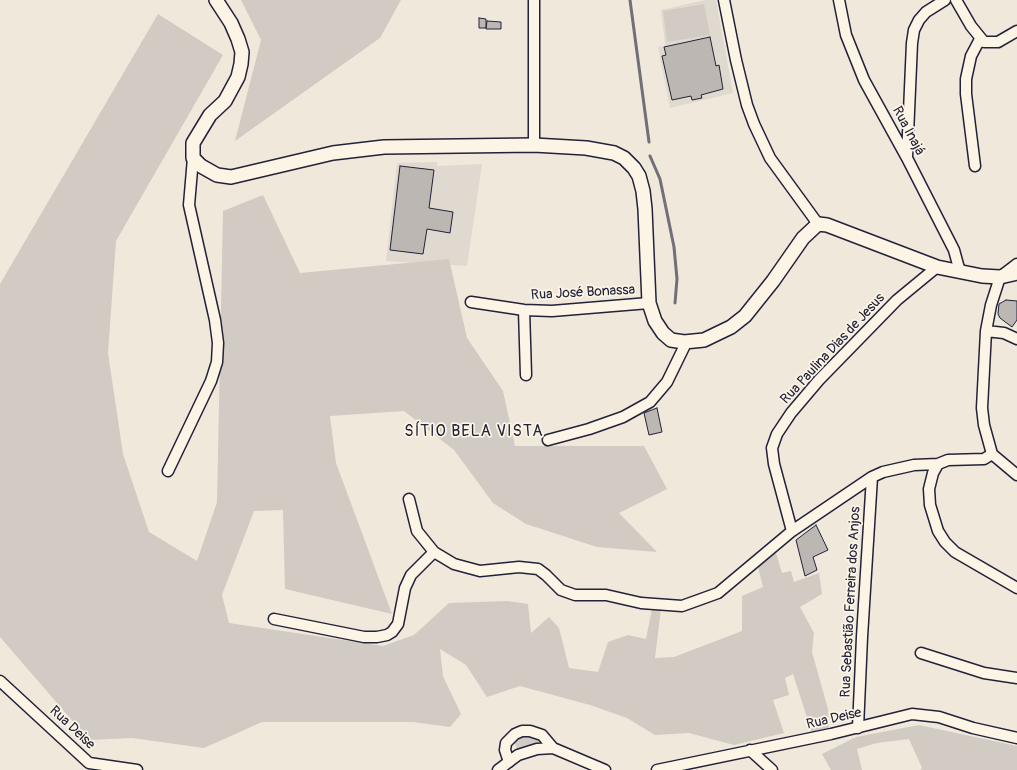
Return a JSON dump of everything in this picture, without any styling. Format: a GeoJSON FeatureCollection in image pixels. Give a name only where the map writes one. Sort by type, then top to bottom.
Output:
{"type":"FeatureCollection","features":[{"type":"Feature","properties":{"kind":"main road"},"geometry":{"type":"LineString","coordinates":[[216,0],[231,23],[242,52],[238,77],[226,101],[210,115],[193,143],[193,158],[208,171],[218,175],[231,177],[333,152],[356,149],[534,145],[586,148],[614,153],[624,158],[634,168],[643,191],[648,303],[655,321],[663,333],[671,340],[704,340],[731,327],[745,316],[773,281],[803,238],[818,224],[827,225],[937,267],[960,272],[1000,277],[1017,273]]}},
{"type":"Feature","properties":{"kind":"street"},"geometry":{"type":"LineString","coordinates":[[534,0],[534,145]]}},
{"type":"Feature","properties":{"kind":"street"},"geometry":{"type":"LineString","coordinates":[[724,0],[736,60],[747,105],[754,124],[770,158],[818,224]]}},
{"type":"Feature","properties":{"kind":"street","name":"Rua Inajá"},"geometry":{"type":"LineString","coordinates":[[839,0],[846,35],[864,80],[907,158],[954,250],[960,272]]}},
{"type":"Feature","properties":{"kind":"street"},"geometry":{"type":"LineString","coordinates":[[907,158],[912,43],[914,30],[919,20],[926,12],[945,0]]}},
{"type":"Feature","properties":{"kind":"street"},"geometry":{"type":"LineString","coordinates":[[956,0],[980,39],[988,43],[998,42],[1017,30]]}},
{"type":"Feature","properties":{"kind":"street"},"geometry":{"type":"LineString","coordinates":[[975,166],[966,94],[971,56],[980,39]]}},
{"type":"Feature","properties":{"kind":"street"},"geometry":{"type":"LineString","coordinates":[[168,471],[211,381],[217,362],[218,343],[215,320],[189,205],[193,158]]}},
{"type":"Feature","properties":{"kind":"street"},"geometry":{"type":"LineString","coordinates":[[1017,264],[1000,277],[991,305],[986,331],[982,408],[984,424],[992,454],[1017,475]]}},
{"type":"Feature","properties":{"kind":"street","name":"Rua Paulina Dias de Jesus"},"geometry":{"type":"LineString","coordinates":[[792,531],[774,464],[772,448],[777,434],[791,413],[819,380],[898,300],[937,267]]}},
{"type":"Feature","properties":{"kind":"street","name":"Rua José Bonassa"},"geometry":{"type":"LineString","coordinates":[[471,302],[524,310],[552,311],[648,303]]}},
{"type":"Feature","properties":{"kind":"street"},"geometry":{"type":"LineString","coordinates":[[524,310],[526,375]]}},
{"type":"Feature","properties":{"kind":"street"},"geometry":{"type":"LineString","coordinates":[[986,331],[1004,333],[1017,339]]}},
{"type":"Feature","properties":{"kind":"street"},"geometry":{"type":"LineString","coordinates":[[548,440],[616,420],[650,402],[667,382],[687,341]]}},
{"type":"Feature","properties":{"kind":"street"},"geometry":{"type":"LineString","coordinates":[[409,499],[417,531],[434,552],[454,564],[480,571],[519,567],[538,569],[561,590],[575,595],[606,595],[641,603],[682,606],[718,593],[792,531],[872,477],[908,466],[938,464],[948,460],[984,459],[992,454]]}},
{"type":"Feature","properties":{"kind":"street"},"geometry":{"type":"LineString","coordinates":[[938,464],[933,474],[929,489],[930,505],[938,531],[945,542],[955,552],[1017,588]]}},
{"type":"Feature","properties":{"kind":"street","name":"Rua Sebastião Ferreira dos Anjos"},"geometry":{"type":"LineString","coordinates":[[858,728],[872,477]]}},
{"type":"Feature","properties":{"kind":"street"},"geometry":{"type":"LineString","coordinates":[[274,619],[364,637],[377,638],[387,635],[392,632],[398,624],[405,588],[411,575],[434,552]]}},
{"type":"Feature","properties":{"kind":"street"},"geometry":{"type":"LineString","coordinates":[[921,654],[984,673],[1017,678]]}},
{"type":"Feature","properties":{"kind":"street","name":"Rua Deise"},"geometry":{"type":"LineString","coordinates":[[0,681],[89,763],[137,770]]}},
{"type":"Feature","properties":{"kind":"street","name":"Rua Deise"},"geometry":{"type":"LineString","coordinates":[[657,770],[858,728],[912,714],[939,717],[973,728],[1017,738]]}},
{"type":"Feature","properties":{"kind":"street"},"geometry":{"type":"LineString","coordinates":[[509,762],[505,750],[506,744],[514,734],[522,731],[530,730],[542,735],[553,748]]}},
{"type":"Feature","properties":{"kind":"street"},"geometry":{"type":"LineString","coordinates":[[498,770],[518,755],[537,749],[553,748],[605,770]]}},
{"type":"Feature","properties":{"kind":"street"},"geometry":{"type":"LineString","coordinates":[[750,750],[772,770]]}},
{"type":"Feature","properties":{"kind":"shaded area"},"geometry":{"type":"Polygon","coordinates":[[[241,0],[401,0],[380,38],[235,141],[261,40],[241,0]]]}},
{"type":"Feature","properties":{"kind":"shaded area"},"geometry":{"type":"Polygon","coordinates":[[[705,0],[716,0],[733,93],[670,108],[658,47],[665,45],[661,10],[705,0]]]}},
{"type":"Feature","properties":{"kind":"shaded area"},"geometry":{"type":"Polygon","coordinates":[[[704,4],[710,35],[667,42],[663,11],[704,4]]]}},
{"type":"Feature","properties":{"kind":"shaded area"},"geometry":{"type":"Polygon","coordinates":[[[158,14],[223,55],[116,241],[108,353],[123,454],[149,532],[197,561],[217,502],[223,211],[263,195],[300,273],[449,259],[467,338],[503,391],[515,446],[644,446],[667,489],[619,513],[657,552],[597,547],[526,524],[493,503],[454,450],[404,411],[330,416],[336,463],[392,614],[285,589],[283,510],[254,511],[222,595],[229,623],[383,646],[414,635],[449,603],[507,601],[528,604],[531,633],[549,617],[559,628],[569,668],[598,672],[608,642],[628,635],[646,639],[652,609],[661,609],[655,658],[674,657],[742,631],[742,596],[763,587],[757,563],[775,550],[782,573],[791,571],[794,582],[819,573],[822,594],[800,607],[814,633],[812,652],[828,709],[829,729],[812,733],[793,674],[785,678],[789,695],[773,700],[784,733],[734,745],[689,733],[655,735],[627,718],[590,705],[520,686],[487,697],[466,665],[440,649],[443,676],[461,714],[450,727],[413,722],[262,722],[204,748],[132,738],[89,740],[0,637],[0,284],[158,14]]]}},
{"type":"Feature","properties":{"kind":"shaded area"},"geometry":{"type":"Polygon","coordinates":[[[437,162],[437,166],[482,164],[467,266],[386,261],[397,163],[437,162]]]}},
{"type":"Feature","properties":{"kind":"shaded area"},"geometry":{"type":"Polygon","coordinates":[[[919,725],[1017,746],[1017,770],[920,770],[922,768],[909,739],[877,743],[857,749],[862,770],[831,770],[822,754],[856,737],[919,725]]]}},
{"type":"Feature","properties":{"kind":"shaded area"},"geometry":{"type":"Polygon","coordinates":[[[520,736],[529,736],[541,744],[517,749],[514,741],[520,736]]]}},
{"type":"Feature","properties":{"kind":"building"},"geometry":{"type":"Polygon","coordinates":[[[479,18],[486,19],[486,28],[479,28],[479,18]]]}},
{"type":"Feature","properties":{"kind":"building"},"geometry":{"type":"Polygon","coordinates":[[[487,21],[501,22],[501,29],[486,29],[487,21]]]}},
{"type":"Feature","properties":{"kind":"building"},"geometry":{"type":"Polygon","coordinates":[[[710,37],[716,66],[719,65],[723,89],[701,95],[702,98],[692,100],[691,96],[672,100],[662,56],[666,55],[664,47],[710,37]]]}},
{"type":"Feature","properties":{"kind":"building"},"geometry":{"type":"Polygon","coordinates":[[[400,166],[434,170],[429,208],[453,212],[450,233],[427,229],[423,254],[390,250],[400,166]]]}},
{"type":"Feature","properties":{"kind":"building"},"geometry":{"type":"Polygon","coordinates":[[[1006,300],[1017,301],[1017,320],[1012,327],[1000,318],[998,314],[999,304],[1006,300]]]}},
{"type":"Feature","properties":{"kind":"building"},"geometry":{"type":"Polygon","coordinates":[[[657,408],[662,432],[649,435],[644,413],[657,408]]]}},
{"type":"Feature","properties":{"kind":"building"},"geometry":{"type":"Polygon","coordinates":[[[816,525],[828,550],[813,557],[817,570],[805,576],[796,540],[816,525]]]}},
{"type":"Feature","properties":{"kind":"waterway"},"geometry":{"type":"LineString","coordinates":[[630,0],[649,142]]}},
{"type":"Feature","properties":{"kind":"waterway"},"geometry":{"type":"LineString","coordinates":[[650,156],[660,179],[674,247],[677,279],[675,303]]}},
{"type":"Feature","properties":{"kind":"district","name":"SÍTIO BELA VISTA"},"geometry":{"type":"Point","coordinates":[474,432]}}]}
